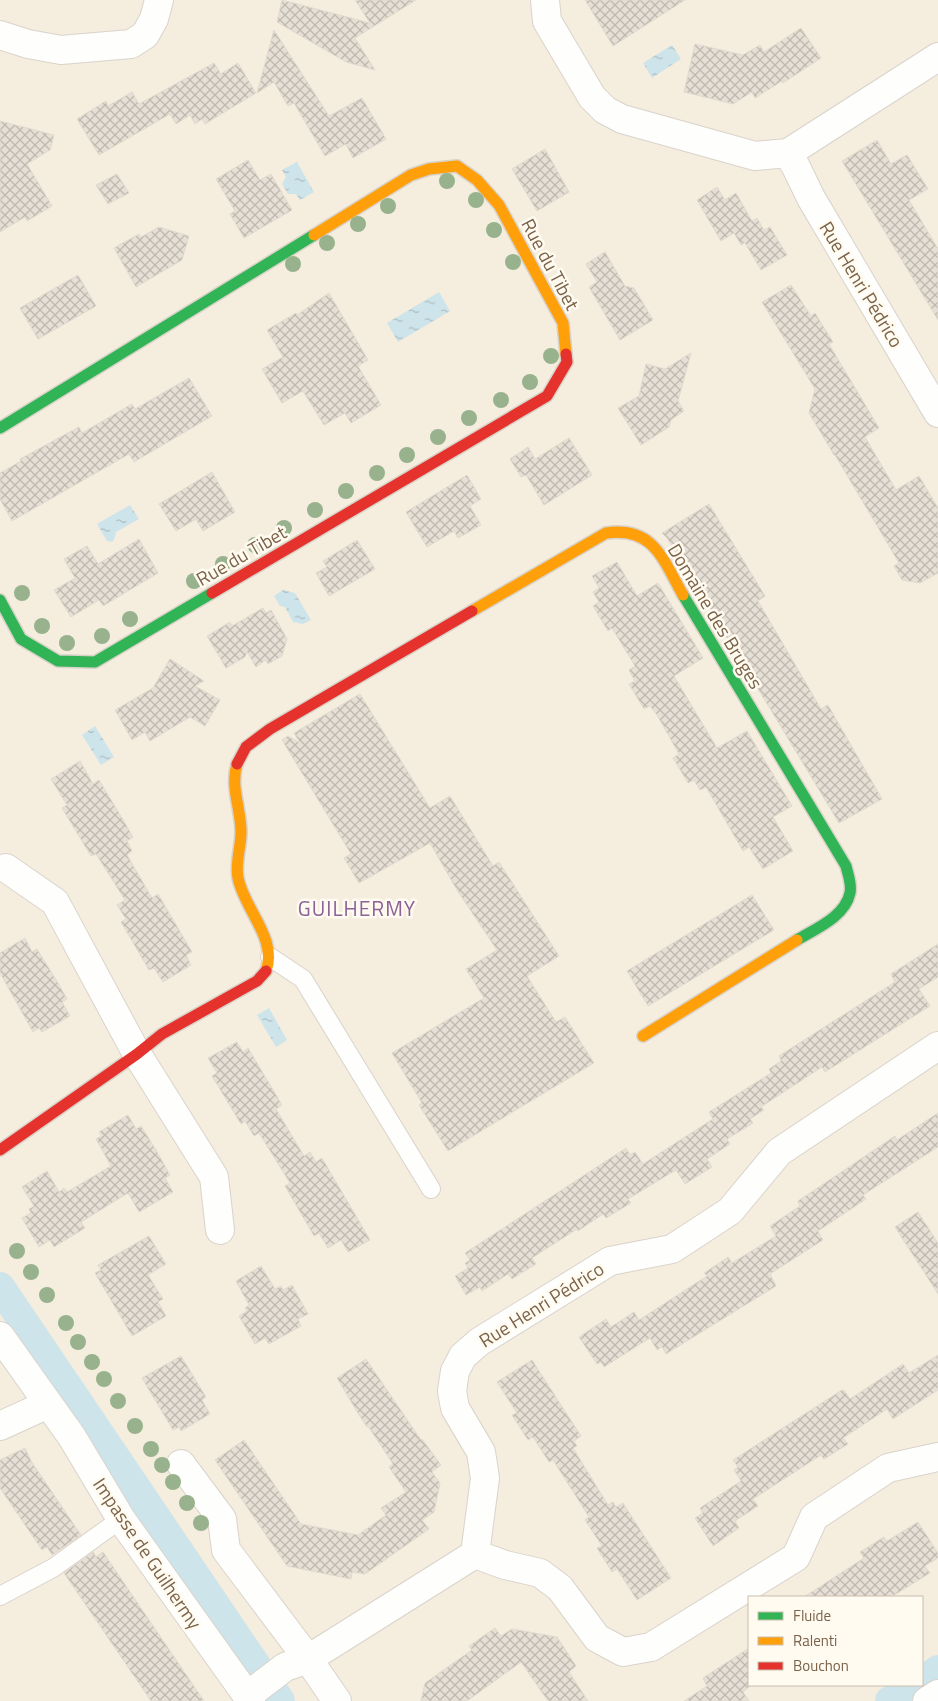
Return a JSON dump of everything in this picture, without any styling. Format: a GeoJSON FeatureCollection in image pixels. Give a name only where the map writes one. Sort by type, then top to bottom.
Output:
{"type":"FeatureCollection","features":[{"type":"Feature","properties":{"kind":"street"},"geometry":{"type":"LineString","coordinates":[[0,35],[28,44],[61,50],[132,44],[145,36],[154,19],[159,0]]}},
{"type":"Feature","properties":{"kind":"street"},"geometry":{"type":"LineString","coordinates":[[545,0],[547,21],[592,97],[605,110],[622,119],[755,156],[788,154],[938,57]]}},
{"type":"Feature","properties":{"kind":"street","name":"Rue Henri Pédrico"},"geometry":{"type":"LineString","coordinates":[[788,154],[811,198],[938,413]]}},
{"type":"Feature","properties":{"kind":"street","name":"Rue du Tibet"},"geometry":{"type":"LineString","coordinates":[[0,428],[410,175],[429,168],[457,166],[477,180],[499,205],[563,323],[567,362],[547,396],[95,662],[58,661],[22,639],[0,600]]}},
{"type":"Feature","properties":{"kind":"street","name":"Domaine des Bruges"},"geometry":{"type":"LineString","coordinates":[[270,957],[268,945],[245,898],[238,878],[241,828],[233,781],[237,761],[246,746],[270,729],[606,533],[622,530],[637,534],[654,546],[846,866],[852,889],[844,907],[834,918],[643,1036]]}},
{"type":"Feature","properties":{"kind":"street"},"geometry":{"type":"LineString","coordinates":[[6,868],[55,902],[137,1054],[214,1177],[220,1230]]}},
{"type":"Feature","properties":{"kind":"street"},"geometry":{"type":"LineString","coordinates":[[0,1150],[137,1054],[162,1034],[257,981],[268,969],[270,957]]}},
{"type":"Feature","properties":{"kind":"street","name":"Rue Henri Pédrico"},"geometry":{"type":"LineString","coordinates":[[475,1554],[485,1478],[481,1452],[455,1408],[452,1391],[455,1371],[463,1356],[479,1342],[610,1261],[672,1249],[730,1211],[779,1152],[938,1046]]}},
{"type":"Feature","properties":{"kind":"street","name":"Impasse de Guilhermy"},"geometry":{"type":"LineString","coordinates":[[0,1336],[72,1437],[121,1519],[258,1689]]}},
{"type":"Feature","properties":{"kind":"street"},"geometry":{"type":"LineString","coordinates":[[0,1426],[48,1404]]}},
{"type":"Feature","properties":{"kind":"street"},"geometry":{"type":"LineString","coordinates":[[258,1689],[286,1667],[308,1659],[475,1554],[540,1573],[560,1588],[596,1638],[623,1652],[651,1647],[796,1556],[814,1517],[888,1468],[938,1457]]}},
{"type":"Feature","properties":{"kind":"street"},"geometry":{"type":"LineString","coordinates":[[181,1464],[222,1519],[226,1550],[308,1659],[337,1701]]}},
{"type":"Feature","properties":{"kind":"street"},"geometry":{"type":"LineString","coordinates":[[928,1701],[938,1694]]}},
{"type":"Feature","properties":{"kind":"lane"},"geometry":{"type":"LineString","coordinates":[[270,957],[302,979],[431,1189]]}},
{"type":"Feature","properties":{"kind":"lane"},"geometry":{"type":"LineString","coordinates":[[0,1596],[53,1568],[121,1519]]}},
{"type":"Feature","properties":{"kind":"shaded area"},"geometry":{"type":"Polygon","coordinates":[[[0,0],[938,0],[938,1701],[0,1701],[0,0]]]}},
{"type":"Feature","properties":{"kind":"water"},"geometry":{"type":"Polygon","coordinates":[[[672,45],[681,59],[652,78],[643,63],[672,45]]]}},
{"type":"Feature","properties":{"kind":"water"},"geometry":{"type":"Polygon","coordinates":[[[297,162],[314,192],[300,200],[296,194],[288,194],[282,184],[286,177],[282,170],[297,162]]]}},
{"type":"Feature","properties":{"kind":"water"},"geometry":{"type":"Polygon","coordinates":[[[439,292],[450,311],[398,342],[387,323],[439,292]]]}},
{"type":"Feature","properties":{"kind":"water"},"geometry":{"type":"Polygon","coordinates":[[[130,505],[139,519],[116,532],[114,540],[111,542],[107,541],[97,524],[130,505]]]}},
{"type":"Feature","properties":{"kind":"water"},"geometry":{"type":"Polygon","coordinates":[[[283,590],[295,593],[311,620],[303,624],[293,622],[285,607],[280,606],[274,596],[283,590]]]}},
{"type":"Feature","properties":{"kind":"water"},"geometry":{"type":"Polygon","coordinates":[[[95,726],[114,757],[101,765],[82,735],[95,726]]]}},
{"type":"Feature","properties":{"kind":"water"},"geometry":{"type":"Polygon","coordinates":[[[269,1008],[287,1040],[276,1047],[257,1015],[269,1008]]]}},
{"type":"Feature","properties":{"kind":"building"},"geometry":{"type":"Polygon","coordinates":[[[282,0],[370,23],[355,0],[416,0],[355,38],[375,70],[346,62],[277,22],[282,0]]]}},
{"type":"Feature","properties":{"kind":"building"},"geometry":{"type":"Polygon","coordinates":[[[585,0],[685,0],[613,46],[585,0]]]}},
{"type":"Feature","properties":{"kind":"building"},"geometry":{"type":"Polygon","coordinates":[[[801,28],[821,58],[783,83],[782,81],[755,98],[752,92],[733,104],[684,92],[695,44],[743,55],[760,45],[764,52],[801,28]]]}},
{"type":"Feature","properties":{"kind":"building"},"geometry":{"type":"Polygon","coordinates":[[[274,30],[329,116],[362,98],[386,139],[353,158],[346,144],[325,156],[294,103],[288,106],[274,82],[257,93],[274,30]]]}},
{"type":"Feature","properties":{"kind":"building"},"geometry":{"type":"Polygon","coordinates":[[[214,63],[221,74],[238,63],[256,93],[205,124],[202,119],[195,124],[190,115],[176,124],[170,114],[99,155],[77,119],[106,101],[108,106],[132,92],[139,104],[214,63]]]}},
{"type":"Feature","properties":{"kind":"building"},"geometry":{"type":"Polygon","coordinates":[[[0,121],[54,135],[50,150],[27,164],[52,206],[27,221],[25,217],[0,232],[0,121]]]}},
{"type":"Feature","properties":{"kind":"building"},"geometry":{"type":"Polygon","coordinates":[[[877,140],[891,164],[907,155],[928,189],[909,200],[938,249],[938,320],[842,161],[877,140]]]}},
{"type":"Feature","properties":{"kind":"building"},"geometry":{"type":"Polygon","coordinates":[[[545,149],[569,192],[537,211],[512,169],[545,149]]]}},
{"type":"Feature","properties":{"kind":"building"},"geometry":{"type":"Polygon","coordinates":[[[248,160],[260,180],[271,174],[292,210],[244,238],[230,214],[235,211],[216,179],[248,160]]]}},
{"type":"Feature","properties":{"kind":"building"},"geometry":{"type":"Polygon","coordinates":[[[117,174],[129,193],[108,204],[96,185],[117,174]]]}},
{"type":"Feature","properties":{"kind":"building"},"geometry":{"type":"Polygon","coordinates":[[[717,187],[725,200],[736,193],[752,221],[757,218],[764,230],[770,227],[787,255],[761,270],[745,243],[741,245],[734,233],[721,241],[697,200],[717,187]]]}},
{"type":"Feature","properties":{"kind":"building"},"geometry":{"type":"Polygon","coordinates":[[[159,227],[189,236],[182,260],[136,287],[114,248],[139,234],[141,237],[159,227]]]}},
{"type":"Feature","properties":{"kind":"building"},"geometry":{"type":"Polygon","coordinates":[[[605,252],[625,286],[634,288],[653,320],[620,340],[589,287],[597,282],[586,264],[605,252]]]}},
{"type":"Feature","properties":{"kind":"building"},"geometry":{"type":"Polygon","coordinates":[[[78,275],[96,306],[38,339],[20,308],[78,275]]]}},
{"type":"Feature","properties":{"kind":"building"},"geometry":{"type":"Polygon","coordinates":[[[791,285],[811,316],[815,313],[833,342],[829,344],[879,428],[865,437],[896,490],[919,476],[938,508],[938,573],[920,583],[902,580],[894,566],[899,563],[809,413],[815,389],[762,302],[791,285]]]}},
{"type":"Feature","properties":{"kind":"building"},"geometry":{"type":"Polygon","coordinates":[[[329,293],[368,360],[358,366],[381,405],[351,423],[345,413],[324,425],[303,391],[282,403],[262,369],[283,357],[267,330],[296,313],[297,315],[329,293]]]}},
{"type":"Feature","properties":{"kind":"building"},"geometry":{"type":"Polygon","coordinates":[[[691,353],[678,401],[684,411],[671,420],[669,427],[641,445],[618,408],[639,396],[646,364],[665,369],[691,353]]]}},
{"type":"Feature","properties":{"kind":"building"},"geometry":{"type":"Polygon","coordinates":[[[189,378],[212,416],[134,462],[129,454],[12,521],[0,499],[0,473],[21,461],[20,459],[79,427],[82,433],[132,404],[135,409],[189,378]]]}},
{"type":"Feature","properties":{"kind":"building"},"geometry":{"type":"Polygon","coordinates":[[[569,438],[592,475],[544,505],[526,475],[521,477],[510,459],[528,447],[535,459],[569,438]]]}},
{"type":"Feature","properties":{"kind":"building"},"geometry":{"type":"Polygon","coordinates":[[[212,472],[235,512],[203,531],[196,519],[176,531],[159,504],[212,472]]]}},
{"type":"Feature","properties":{"kind":"building"},"geometry":{"type":"Polygon","coordinates":[[[467,475],[481,499],[470,506],[481,525],[458,538],[454,531],[427,547],[406,512],[467,475]]]}},
{"type":"Feature","properties":{"kind":"building"},"geometry":{"type":"Polygon","coordinates":[[[709,504],[765,596],[758,601],[821,709],[828,705],[882,799],[839,823],[667,538],[662,533],[709,504]]]}},
{"type":"Feature","properties":{"kind":"building"},"geometry":{"type":"Polygon","coordinates":[[[139,539],[158,573],[103,606],[99,600],[71,617],[54,590],[75,578],[64,559],[87,546],[98,564],[139,539]]]}},
{"type":"Feature","properties":{"kind":"building"},"geometry":{"type":"Polygon","coordinates":[[[357,540],[375,569],[329,596],[316,573],[327,567],[323,561],[357,540]]]}},
{"type":"Feature","properties":{"kind":"building"},"geometry":{"type":"Polygon","coordinates":[[[617,562],[637,596],[658,583],[703,658],[674,676],[717,748],[747,731],[792,806],[773,817],[793,851],[763,869],[749,847],[743,851],[706,787],[700,790],[694,780],[688,783],[673,758],[679,754],[657,715],[650,706],[644,709],[629,684],[635,681],[629,670],[635,666],[612,628],[608,631],[593,606],[599,602],[593,592],[599,588],[592,576],[617,562]]]}},
{"type":"Feature","properties":{"kind":"building"},"geometry":{"type":"Polygon","coordinates":[[[263,608],[266,613],[271,610],[287,639],[282,656],[268,664],[266,660],[256,667],[247,652],[245,657],[226,668],[207,636],[230,622],[232,626],[263,608]]]}},
{"type":"Feature","properties":{"kind":"building"},"geometry":{"type":"Polygon","coordinates":[[[170,659],[204,681],[195,686],[220,700],[205,726],[190,717],[150,741],[145,732],[132,740],[115,710],[153,688],[170,659]]]}},
{"type":"Feature","properties":{"kind":"building"},"geometry":{"type":"Polygon","coordinates":[[[360,694],[430,808],[450,796],[493,866],[499,862],[559,956],[527,976],[556,1022],[565,1017],[594,1063],[448,1151],[419,1105],[422,1103],[392,1053],[484,998],[466,969],[497,950],[457,890],[430,843],[359,883],[344,858],[351,854],[282,740],[288,736],[300,743],[294,733],[360,694]]]}},
{"type":"Feature","properties":{"kind":"building"},"geometry":{"type":"Polygon","coordinates":[[[80,761],[93,784],[99,780],[122,818],[133,837],[127,841],[132,851],[127,855],[152,898],[158,894],[192,952],[186,955],[191,965],[163,982],[154,968],[149,970],[121,922],[126,919],[117,905],[125,900],[96,854],[91,856],[62,808],[67,805],[51,779],[80,761]]]}},
{"type":"Feature","properties":{"kind":"building"},"geometry":{"type":"Polygon","coordinates":[[[752,895],[774,930],[648,1006],[627,971],[752,895]]]}},
{"type":"Feature","properties":{"kind":"building"},"geometry":{"type":"Polygon","coordinates":[[[25,938],[32,952],[37,949],[67,999],[62,1002],[70,1016],[42,1032],[39,1028],[33,1032],[0,973],[0,953],[25,938]]]}},
{"type":"Feature","properties":{"kind":"building"},"geometry":{"type":"Polygon","coordinates":[[[938,944],[938,977],[919,989],[930,1006],[825,1072],[822,1067],[761,1107],[764,1110],[750,1119],[753,1123],[727,1139],[730,1144],[707,1159],[712,1167],[685,1184],[676,1170],[628,1199],[631,1203],[606,1218],[603,1214],[532,1258],[536,1264],[512,1279],[508,1274],[482,1291],[480,1287],[466,1295],[455,1276],[468,1268],[465,1263],[470,1260],[465,1253],[626,1148],[630,1155],[635,1152],[643,1164],[713,1119],[709,1112],[771,1073],[769,1069],[781,1061],[779,1056],[895,982],[891,974],[938,944]]]}},
{"type":"Feature","properties":{"kind":"building"},"geometry":{"type":"Polygon","coordinates":[[[237,1042],[243,1052],[248,1048],[282,1105],[276,1109],[304,1156],[310,1152],[316,1162],[322,1158],[370,1240],[348,1252],[341,1240],[328,1248],[319,1233],[314,1236],[285,1186],[290,1183],[259,1133],[254,1136],[245,1121],[241,1124],[212,1076],[217,1073],[208,1058],[237,1042]]]}},
{"type":"Feature","properties":{"kind":"building"},"geometry":{"type":"Polygon","coordinates":[[[938,1113],[938,1147],[863,1195],[866,1199],[818,1231],[823,1240],[770,1274],[776,1286],[666,1354],[662,1347],[657,1350],[650,1338],[604,1367],[601,1362],[597,1364],[579,1337],[606,1319],[611,1327],[634,1312],[639,1320],[707,1276],[704,1273],[728,1257],[732,1263],[776,1236],[770,1226],[800,1206],[798,1201],[895,1136],[897,1140],[938,1113]]]}},
{"type":"Feature","properties":{"kind":"building"},"geometry":{"type":"Polygon","coordinates":[[[128,1115],[136,1129],[141,1126],[156,1150],[170,1175],[165,1178],[173,1192],[139,1212],[128,1193],[81,1222],[85,1228],[54,1247],[50,1240],[39,1247],[22,1218],[31,1213],[29,1209],[34,1206],[22,1187],[47,1171],[59,1192],[64,1188],[67,1192],[111,1166],[96,1139],[102,1136],[99,1132],[128,1115]]]}},
{"type":"Feature","properties":{"kind":"building"},"geometry":{"type":"Polygon","coordinates":[[[918,1212],[938,1243],[938,1294],[895,1227],[918,1212]]]}},
{"type":"Feature","properties":{"kind":"building"},"geometry":{"type":"Polygon","coordinates":[[[149,1236],[166,1264],[148,1275],[163,1299],[158,1302],[166,1316],[132,1336],[95,1273],[101,1270],[98,1265],[149,1236]]]}},
{"type":"Feature","properties":{"kind":"building"},"geometry":{"type":"Polygon","coordinates":[[[261,1266],[275,1289],[281,1286],[283,1290],[292,1285],[308,1314],[298,1319],[301,1326],[269,1344],[265,1338],[255,1344],[239,1316],[247,1311],[245,1308],[249,1305],[236,1281],[261,1266]]]}},
{"type":"Feature","properties":{"kind":"building"},"geometry":{"type":"Polygon","coordinates":[[[938,1355],[938,1390],[893,1419],[887,1409],[843,1438],[848,1444],[824,1459],[821,1455],[753,1499],[758,1506],[735,1521],[739,1528],[713,1546],[695,1518],[703,1513],[700,1508],[741,1481],[734,1470],[738,1467],[733,1460],[842,1390],[850,1399],[903,1364],[909,1373],[938,1355]]]}},
{"type":"Feature","properties":{"kind":"building"},"geometry":{"type":"Polygon","coordinates":[[[181,1356],[206,1397],[202,1400],[210,1414],[181,1431],[179,1427],[173,1430],[142,1378],[181,1356]]]}},
{"type":"Feature","properties":{"kind":"building"},"geometry":{"type":"Polygon","coordinates":[[[366,1359],[421,1440],[441,1465],[432,1472],[440,1483],[434,1512],[422,1520],[429,1529],[365,1574],[352,1572],[351,1579],[287,1566],[215,1460],[244,1440],[301,1524],[358,1535],[386,1515],[381,1508],[406,1492],[389,1467],[393,1464],[359,1415],[337,1378],[366,1359]]]}},
{"type":"Feature","properties":{"kind":"building"},"geometry":{"type":"Polygon","coordinates":[[[532,1360],[581,1436],[574,1441],[577,1446],[573,1448],[608,1505],[613,1502],[616,1507],[623,1503],[671,1578],[637,1600],[617,1569],[612,1572],[597,1548],[602,1546],[585,1520],[589,1517],[553,1460],[549,1462],[533,1437],[528,1440],[512,1415],[517,1413],[497,1382],[532,1360]]]}},
{"type":"Feature","properties":{"kind":"building"},"geometry":{"type":"Polygon","coordinates":[[[25,1448],[31,1461],[81,1535],[52,1555],[47,1547],[42,1550],[0,1488],[0,1460],[25,1448]]]}},
{"type":"Feature","properties":{"kind":"building"},"geometry":{"type":"Polygon","coordinates":[[[918,1522],[938,1553],[938,1558],[925,1566],[930,1573],[893,1596],[806,1596],[864,1558],[860,1552],[884,1537],[887,1541],[918,1522]]]}},
{"type":"Feature","properties":{"kind":"building"},"geometry":{"type":"Polygon","coordinates":[[[93,1552],[96,1557],[103,1552],[204,1701],[151,1701],[64,1573],[93,1552]]]}},
{"type":"Feature","properties":{"kind":"building"},"geometry":{"type":"Polygon","coordinates":[[[495,1628],[501,1636],[512,1629],[557,1637],[576,1666],[569,1672],[588,1701],[548,1701],[521,1662],[467,1701],[421,1701],[425,1683],[472,1650],[469,1646],[495,1628]]]}},
{"type":"Feature","properties":{"kind":"building"},"geometry":{"type":"Polygon","coordinates":[[[748,1649],[749,1687],[743,1692],[749,1701],[684,1701],[707,1686],[703,1678],[748,1649]]]}},
{"type":"Feature","properties":{"kind":"waterway"},"geometry":{"type":"LineString","coordinates":[[0,1287],[280,1701]]}},
{"type":"Feature","properties":{"kind":"waterway"},"geometry":{"type":"LineString","coordinates":[[923,1680],[938,1670]]}},
{"type":"Feature","properties":{"kind":"waterway"},"geometry":{"type":"LineString","coordinates":[[890,1701],[913,1686]]}},
{"type":"Feature","properties":{"kind":"traffic: fast"},"geometry":{"type":"LineString","coordinates":[[0,428],[314,235]]}},
{"type":"Feature","properties":{"kind":"traffic: fast"},"geometry":{"type":"LineString","coordinates":[[0,600],[21,639],[58,661],[95,662],[212,593]]}},
{"type":"Feature","properties":{"kind":"traffic: fast"},"geometry":{"type":"LineString","coordinates":[[683,595],[846,866],[850,880],[850,893],[842,909],[836,916],[797,940]]}},
{"type":"Feature","properties":{"kind":"traffic: slow"},"geometry":{"type":"LineString","coordinates":[[314,235],[411,175],[429,169],[457,166],[477,180],[499,205],[563,323],[566,354]]}},
{"type":"Feature","properties":{"kind":"traffic: slow"},"geometry":{"type":"LineString","coordinates":[[472,611],[606,533],[622,532],[646,540],[663,558],[683,595]]}},
{"type":"Feature","properties":{"kind":"traffic: slow"},"geometry":{"type":"LineString","coordinates":[[237,764],[235,790],[241,823],[237,867],[238,878],[241,890],[259,924],[268,947],[266,971]]}},
{"type":"Feature","properties":{"kind":"traffic: slow"},"geometry":{"type":"LineString","coordinates":[[643,1036],[797,940]]}},
{"type":"Feature","properties":{"kind":"traffic: jam"},"geometry":{"type":"LineString","coordinates":[[212,593],[547,396],[567,362],[566,354]]}},
{"type":"Feature","properties":{"kind":"traffic: jam"},"geometry":{"type":"LineString","coordinates":[[237,764],[246,747],[270,729],[472,611]]}},
{"type":"Feature","properties":{"kind":"traffic: jam"},"geometry":{"type":"LineString","coordinates":[[0,1150],[137,1054],[162,1034],[257,981],[266,971]]}},
{"type":"Feature","properties":{"kind":"district","name":"GUILHERMY"},"geometry":{"type":"Point","coordinates":[357,908]}}]}
